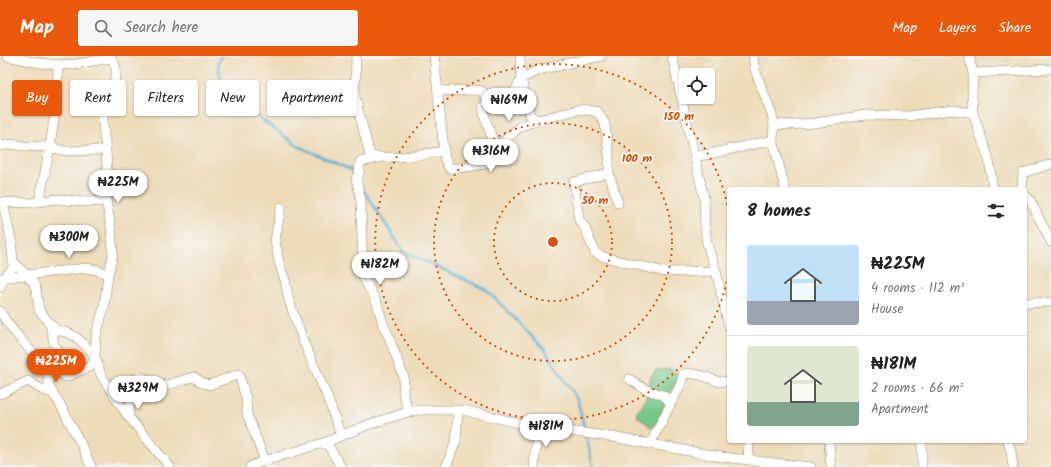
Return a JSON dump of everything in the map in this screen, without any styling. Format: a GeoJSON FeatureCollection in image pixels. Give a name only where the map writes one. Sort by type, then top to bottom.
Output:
{"type":"FeatureCollection","features":[{"type":"Feature","properties":{"kind":"street"},"geometry":{"type":"LineString","coordinates":[[7,56],[32,62],[58,65],[76,64],[111,57],[116,68],[116,76],[104,111],[102,126],[106,150],[108,184],[106,200],[111,227],[113,255],[108,274],[104,307],[96,336],[95,356],[91,366],[67,377],[64,376],[61,373],[58,351],[54,343]]}},
{"type":"Feature","properties":{"kind":"street"},"geometry":{"type":"LineString","coordinates":[[356,56],[355,98],[370,155],[378,158]]}},
{"type":"Feature","properties":{"kind":"street"},"geometry":{"type":"LineString","coordinates":[[434,56],[445,160],[450,169],[487,163],[493,157],[495,149],[487,124],[484,107],[487,100]]}},
{"type":"Feature","properties":{"kind":"street"},"geometry":{"type":"LineString","coordinates":[[520,56],[521,79],[530,115],[538,120]]}},
{"type":"Feature","properties":{"kind":"street"},"geometry":{"type":"LineString","coordinates":[[487,100],[509,95],[515,91],[521,79],[538,70],[600,56]]}},
{"type":"Feature","properties":{"kind":"street"},"geometry":{"type":"LineString","coordinates":[[672,56],[704,198],[707,244],[716,271],[727,318]]}},
{"type":"Feature","properties":{"kind":"street"},"geometry":{"type":"LineString","coordinates":[[753,56],[755,70],[772,115],[774,124],[773,140],[785,187]]}},
{"type":"Feature","properties":{"kind":"street"},"geometry":{"type":"LineString","coordinates":[[969,56],[973,73],[973,112],[989,160],[993,187]]}},
{"type":"Feature","properties":{"kind":"street"},"geometry":{"type":"LineString","coordinates":[[39,202],[50,147],[57,99],[58,65]]}},
{"type":"Feature","properties":{"kind":"street"},"geometry":{"type":"LineString","coordinates":[[973,73],[1051,69]]}},
{"type":"Feature","properties":{"kind":"street"},"geometry":{"type":"LineString","coordinates":[[438,91],[482,91],[487,100]]}},
{"type":"Feature","properties":{"kind":"street"},"geometry":{"type":"LineString","coordinates":[[495,149],[521,126],[581,109],[598,112],[605,124],[609,155],[609,173],[618,203]]}},
{"type":"Feature","properties":{"kind":"street"},"geometry":{"type":"LineString","coordinates":[[774,124],[788,125],[814,123],[866,115],[908,116],[953,110],[973,112]]}},
{"type":"Feature","properties":{"kind":"street"},"geometry":{"type":"LineString","coordinates":[[695,157],[773,140]]}},
{"type":"Feature","properties":{"kind":"street"},"geometry":{"type":"LineString","coordinates":[[0,148],[12,144],[50,147],[65,151],[106,150]]}},
{"type":"Feature","properties":{"kind":"street"},"geometry":{"type":"LineString","coordinates":[[408,412],[403,392],[404,378],[389,337],[382,324],[377,303],[363,277],[361,202],[356,178],[359,175],[360,162],[378,158],[444,151]]}},
{"type":"Feature","properties":{"kind":"street"},"geometry":{"type":"LineString","coordinates":[[1022,187],[1023,173],[1051,164]]}},
{"type":"Feature","properties":{"kind":"street"},"geometry":{"type":"LineString","coordinates":[[609,173],[574,182],[579,220],[585,228],[595,253],[665,272],[716,271]]}},
{"type":"Feature","properties":{"kind":"street"},"geometry":{"type":"LineString","coordinates":[[1027,197],[1030,200],[1051,242]]}},
{"type":"Feature","properties":{"kind":"street"},"geometry":{"type":"LineString","coordinates":[[0,287],[2,277],[13,267],[11,239],[2,203],[30,203],[57,199],[85,202],[106,200]]}},
{"type":"Feature","properties":{"kind":"street"},"geometry":{"type":"LineString","coordinates":[[281,207],[275,240],[278,263],[285,280],[289,301],[304,343],[327,396],[341,436]]}},
{"type":"Feature","properties":{"kind":"street"},"geometry":{"type":"LineString","coordinates":[[13,261],[33,282],[36,289],[39,310],[50,324],[58,331],[65,331],[73,334],[81,340],[95,356],[101,375],[128,416],[170,467]]}},
{"type":"Feature","properties":{"kind":"street"},"geometry":{"type":"LineString","coordinates":[[2,277],[86,268],[108,274]]}},
{"type":"Feature","properties":{"kind":"street"},"geometry":{"type":"LineString","coordinates":[[1027,303],[1051,302]]}},
{"type":"Feature","properties":{"kind":"street"},"geometry":{"type":"LineString","coordinates":[[0,311],[2,321],[33,352],[43,358],[48,364]]}},
{"type":"Feature","properties":{"kind":"street"},"geometry":{"type":"LineString","coordinates":[[50,324],[54,343],[54,352],[48,364],[49,385],[83,448],[91,467]]}},
{"type":"Feature","properties":{"kind":"street"},"geometry":{"type":"LineString","coordinates":[[128,416],[131,392],[137,378],[141,376],[148,379],[151,384],[155,386],[170,384],[194,377],[209,385],[239,374],[246,398],[246,414],[258,465],[326,442],[370,424],[408,412],[420,410],[463,410],[538,426],[722,457],[775,465],[811,467]]}},
{"type":"Feature","properties":{"kind":"street"},"geometry":{"type":"LineString","coordinates":[[650,444],[681,384],[683,374],[700,375],[720,382],[727,381]]}},
{"type":"Feature","properties":{"kind":"street"},"geometry":{"type":"LineString","coordinates":[[629,379],[647,390],[663,396],[672,402]]}},
{"type":"Feature","properties":{"kind":"street"},"geometry":{"type":"LineString","coordinates":[[0,394],[28,381],[41,389],[52,393]]}},
{"type":"Feature","properties":{"kind":"street"},"geometry":{"type":"LineString","coordinates":[[446,467],[456,441],[458,410]]}},
{"type":"Feature","properties":{"kind":"street"},"geometry":{"type":"LineString","coordinates":[[534,467],[538,426]]}},
{"type":"Feature","properties":{"kind":"street"},"geometry":{"type":"LineString","coordinates":[[326,442],[341,467]]}},
{"type":"Feature","properties":{"kind":"street"},"geometry":{"type":"LineString","coordinates":[[748,460],[749,443]]}},
{"type":"Feature","properties":{"kind":"street"},"geometry":{"type":"LineString","coordinates":[[829,443],[831,467]]}},
{"type":"Feature","properties":{"kind":"street"},"geometry":{"type":"LineString","coordinates":[[922,443],[922,467]]}},
{"type":"Feature","properties":{"kind":"street"},"geometry":{"type":"LineString","coordinates":[[1009,443],[1013,467]]}},
{"type":"Feature","properties":{"kind":"green space"},"geometry":{"type":"Polygon","coordinates":[[[670,369],[677,373],[677,378],[652,428],[639,418],[636,413],[645,401],[651,377],[656,370],[670,369]]]}},
{"type":"Feature","properties":{"kind":"waterway"},"geometry":{"type":"LineString","coordinates":[[221,56],[218,64],[223,91],[298,146],[351,170],[355,176]]}},
{"type":"Feature","properties":{"kind":"waterway"},"geometry":{"type":"LineString","coordinates":[[361,186],[403,251],[487,290],[545,350],[577,399],[585,430]]}},
{"type":"Feature","properties":{"kind":"waterway"},"geometry":{"type":"LineString","coordinates":[[586,435],[593,467]]}}]}
